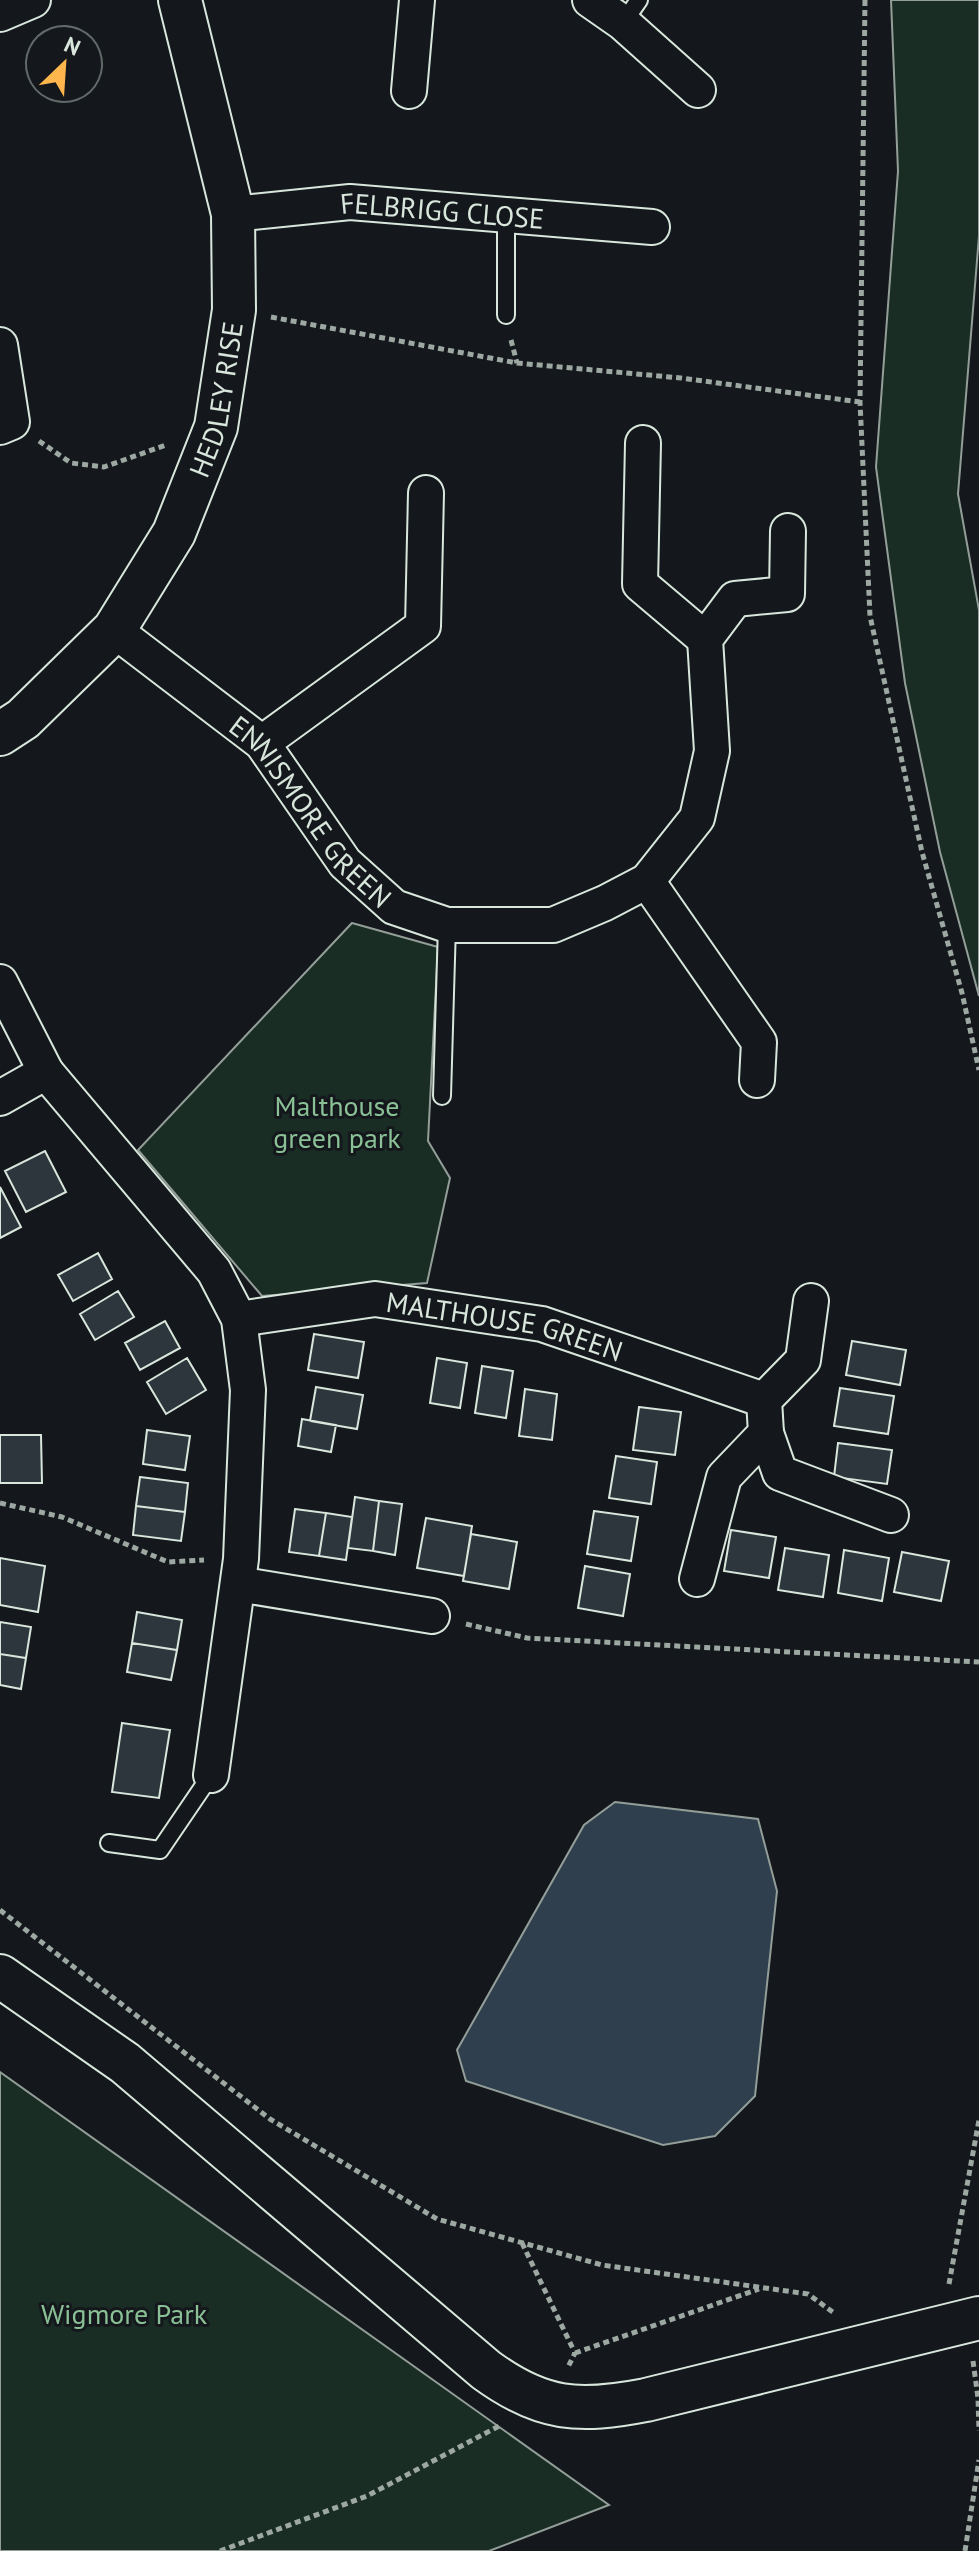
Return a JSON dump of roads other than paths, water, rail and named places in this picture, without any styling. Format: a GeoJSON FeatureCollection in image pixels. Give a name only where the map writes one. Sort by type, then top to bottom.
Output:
{"type":"FeatureCollection","features":[{"type":"Feature","properties":{"kind":"street"},"geometry":{"type":"LineString","coordinates":[[0,14],[33,0]]}},
{"type":"Feature","properties":{"kind":"street","name":"HEDLEY RISE"},"geometry":{"type":"LineString","coordinates":[[0,734],[23,719],[114,630],[174,533],[216,427],[234,310],[233,214],[180,0]]}},
{"type":"Feature","properties":{"kind":"street"},"geometry":{"type":"LineString","coordinates":[[409,91],[417,0]]}},
{"type":"Feature","properties":{"kind":"street"},"geometry":{"type":"LineString","coordinates":[[590,0],[631,11],[698,90]]}},
{"type":"Feature","properties":{"kind":"street","name":"FELBRIGG CLOSE"},"geometry":{"type":"LineString","coordinates":[[233,214],[350,202],[652,227]]}},
{"type":"Feature","properties":{"kind":"street"},"geometry":{"type":"LineString","coordinates":[[0,345],[6,425]]}},
{"type":"Feature","properties":{"kind":"street"},"geometry":{"type":"LineString","coordinates":[[643,443],[640,584],[705,639],[735,599],[787,594],[788,531]]}},
{"type":"Feature","properties":{"kind":"street"},"geometry":{"type":"LineString","coordinates":[[262,743],[423,626],[426,493]]}},
{"type":"Feature","properties":{"kind":"street","name":"ENNISMORE GREEN"},"geometry":{"type":"LineString","coordinates":[[114,630],[262,743],[345,863],[394,907],[447,925],[553,925],[647,881],[697,818],[712,751],[705,639]]}},
{"type":"Feature","properties":{"kind":"street"},"geometry":{"type":"LineString","coordinates":[[647,881],[759,1042],[757,1080]]}},
{"type":"Feature","properties":{"kind":"street"},"geometry":{"type":"LineString","coordinates":[[0,982],[46,1072],[214,1271],[239,1319],[248,1390],[240,1571],[211,1775]]}},
{"type":"Feature","properties":{"kind":"street"},"geometry":{"type":"LineString","coordinates":[[0,1098],[46,1072]]}},
{"type":"Feature","properties":{"kind":"street","name":"MALTHOUSE GREEN"},"geometry":{"type":"LineString","coordinates":[[239,1319],[375,1299],[542,1324],[765,1416]]}},
{"type":"Feature","properties":{"kind":"street"},"geometry":{"type":"LineString","coordinates":[[697,1579],[724,1477],[803,1360],[811,1301]]}},
{"type":"Feature","properties":{"kind":"street"},"geometry":{"type":"LineString","coordinates":[[765,1416],[780,1473],[891,1515]]}},
{"type":"Feature","properties":{"kind":"street"},"geometry":{"type":"LineString","coordinates":[[240,1571],[432,1616]]}},
{"type":"Feature","properties":{"kind":"street"},"geometry":{"type":"LineString","coordinates":[[0,1976],[125,2063],[486,2370],[510,2388],[539,2400],[575,2408],[612,2407],[965,2322]]}},
{"type":"Feature","properties":{"kind":"lane"},"geometry":{"type":"LineString","coordinates":[[506,215],[506,315]]}},
{"type":"Feature","properties":{"kind":"lane"},"geometry":{"type":"LineString","coordinates":[[442,1096],[447,925]]}},
{"type":"Feature","properties":{"kind":"lane"},"geometry":{"type":"LineString","coordinates":[[109,1843],[160,1850],[211,1775]]}},
{"type":"Feature","properties":{"kind":"water"},"geometry":{"type":"Polygon","coordinates":[[[615,1802],[758,1819],[777,1891],[755,2096],[715,2136],[663,2145],[466,2081],[457,2050],[584,1825],[615,1802]]]}},
{"type":"Feature","properties":{"kind":"park label","name":"Malthouse green park"},"geometry":{"type":"Point","coordinates":[337,1121]}},
{"type":"Feature","properties":{"kind":"park label","name":"Wigmore Park"},"geometry":{"type":"Point","coordinates":[124,2313]}}]}
